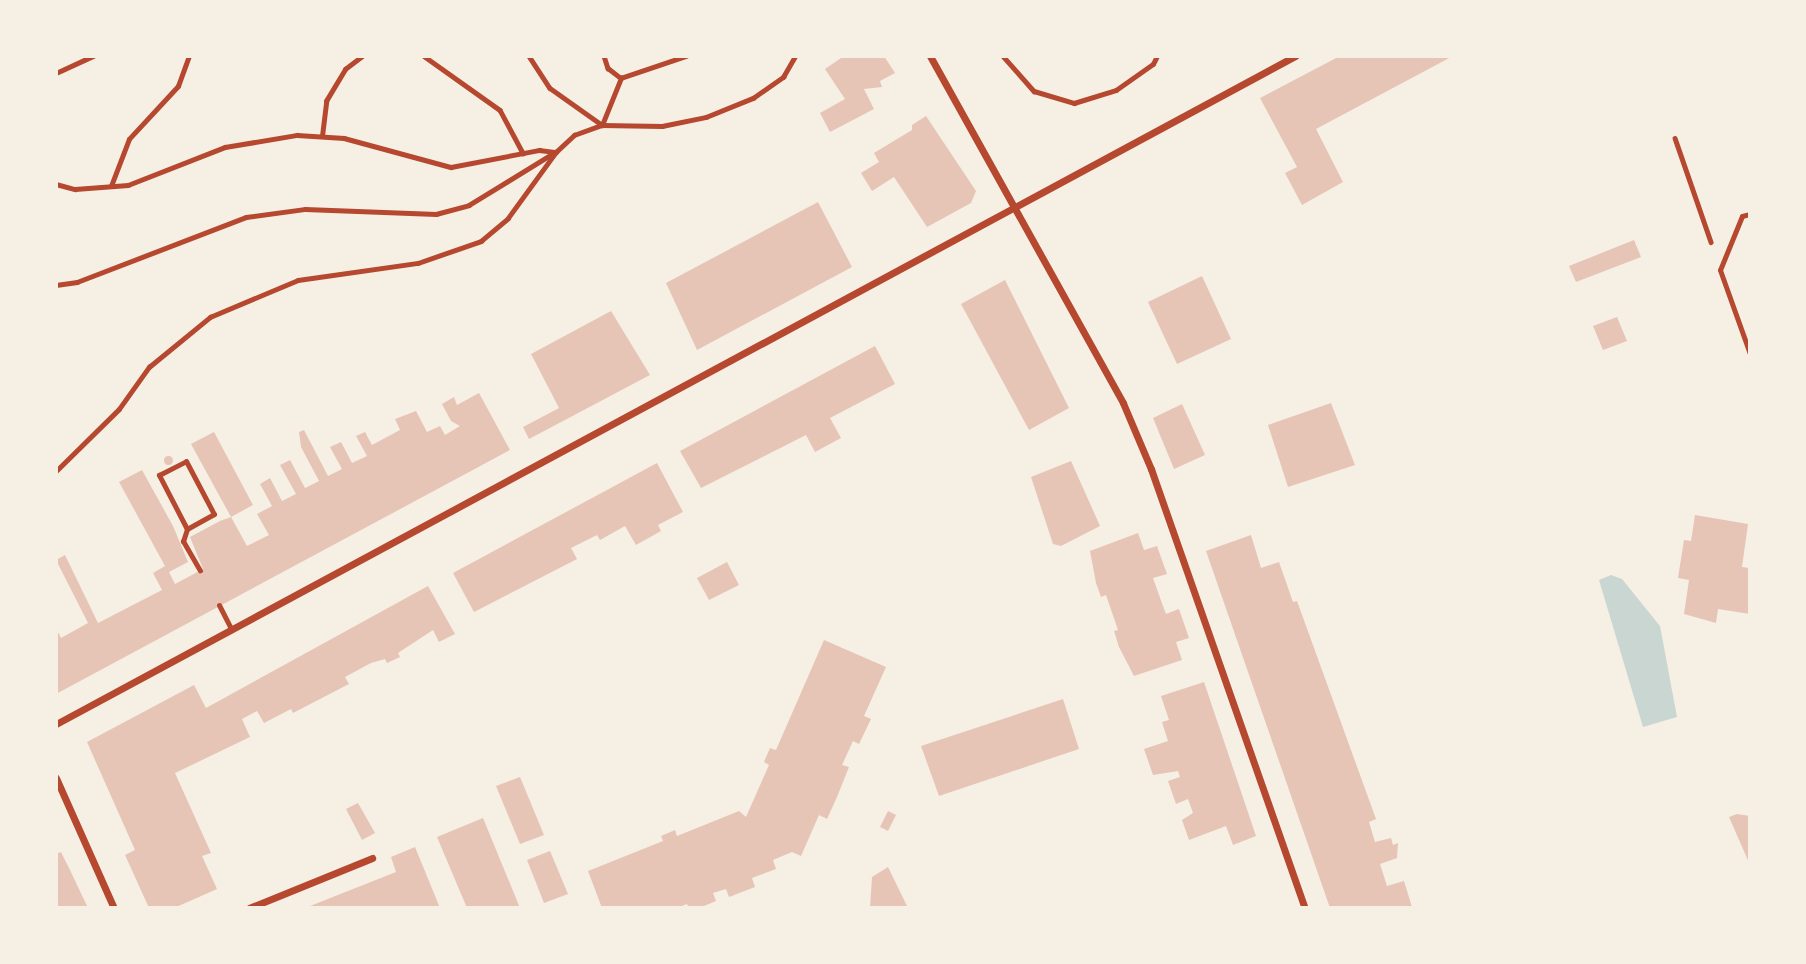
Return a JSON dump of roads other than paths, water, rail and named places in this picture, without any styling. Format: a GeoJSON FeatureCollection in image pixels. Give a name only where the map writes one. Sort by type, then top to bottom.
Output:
{"type":"FeatureCollection","features":[{"type":"Feature","properties":{"kind":"street"},"geometry":{"type":"LineString","coordinates":[[929,56],[1107,370],[1142,446],[1305,908]]}},
{"type":"Feature","properties":{"kind":"street"},"geometry":{"type":"LineString","coordinates":[[56,724],[1295,56]]}},
{"type":"Feature","properties":{"kind":"street"},"geometry":{"type":"LineString","coordinates":[[56,778],[114,908]]}},
{"type":"Feature","properties":{"kind":"street"},"geometry":{"type":"LineString","coordinates":[[249,908],[372,858]]}},
{"type":"Feature","properties":{"kind":"lane"},"geometry":{"type":"LineString","coordinates":[[1750,214],[1742,216],[1720,270],[1750,354]]}},
{"type":"Feature","properties":{"kind":"lane"},"geometry":{"type":"LineString","coordinates":[[187,529],[159,475],[186,461],[215,514],[187,529],[183,541],[200,571]]}},
{"type":"Feature","properties":{"kind":"lane"},"geometry":{"type":"LineString","coordinates":[[219,605],[232,630]]}}]}
